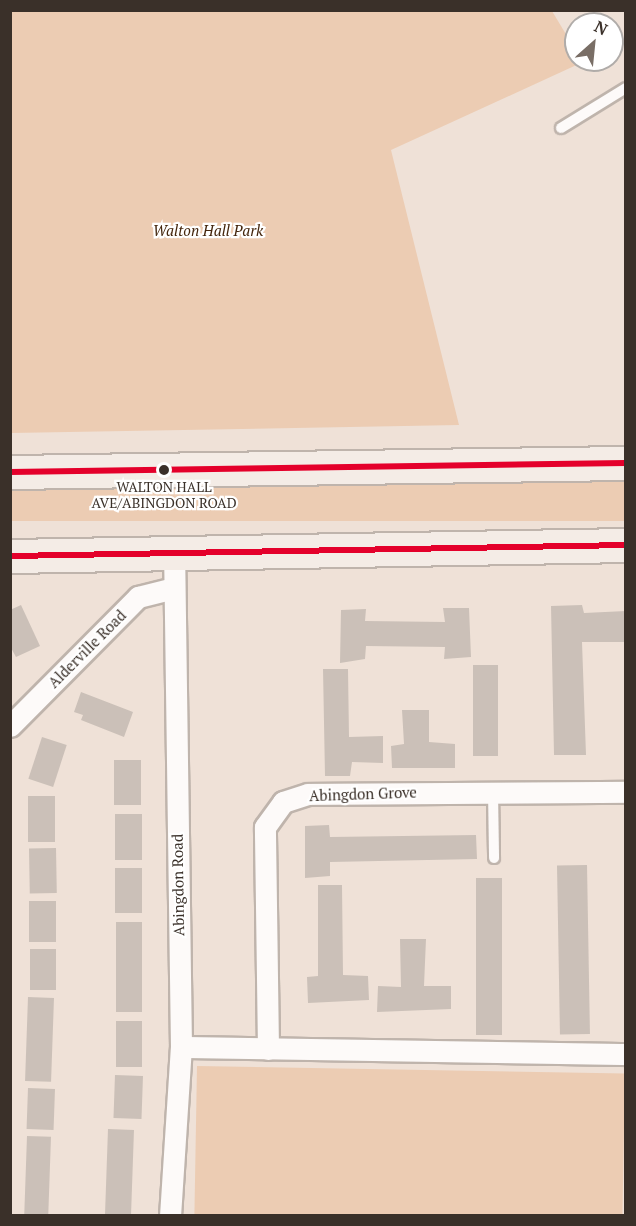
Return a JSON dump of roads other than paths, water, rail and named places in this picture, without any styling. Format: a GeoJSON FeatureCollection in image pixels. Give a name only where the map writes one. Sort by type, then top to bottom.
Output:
{"type":"FeatureCollection","features":[{"type":"Feature","properties":{"kind":"highway"},"geometry":{"type":"LineString","coordinates":[[10,472],[626,463]]}},
{"type":"Feature","properties":{"kind":"highway"},"geometry":{"type":"LineString","coordinates":[[10,556],[626,545]]}},
{"type":"Feature","properties":{"kind":"street","name":"Abingdon Road"},"geometry":{"type":"LineString","coordinates":[[171,1215],[181,1047],[174,554]]}},
{"type":"Feature","properties":{"kind":"street","name":"Alderville Road"},"geometry":{"type":"LineString","coordinates":[[10,726],[138,597],[173,588]]}},
{"type":"Feature","properties":{"kind":"street","name":"Abingdon Grove"},"geometry":{"type":"LineString","coordinates":[[268,1049],[265,827],[283,802],[308,794],[493,791],[626,792]]}},
{"type":"Feature","properties":{"kind":"street"},"geometry":{"type":"LineString","coordinates":[[181,1047],[626,1054]]}},
{"type":"Feature","properties":{"kind":"lane"},"geometry":{"type":"LineString","coordinates":[[561,128],[626,88]]}},
{"type":"Feature","properties":{"kind":"lane"},"geometry":{"type":"LineString","coordinates":[[493,791],[494,858]]}},
{"type":"Feature","properties":{"kind":"place","name":"WALTON HALL AVE/ABINGDON ROAD"},"geometry":{"type":"Point","coordinates":[164,470]}},
{"type":"Feature","properties":{"kind":"park label","name":"Walton Hall Park"},"geometry":{"type":"Point","coordinates":[208,231]}}]}
